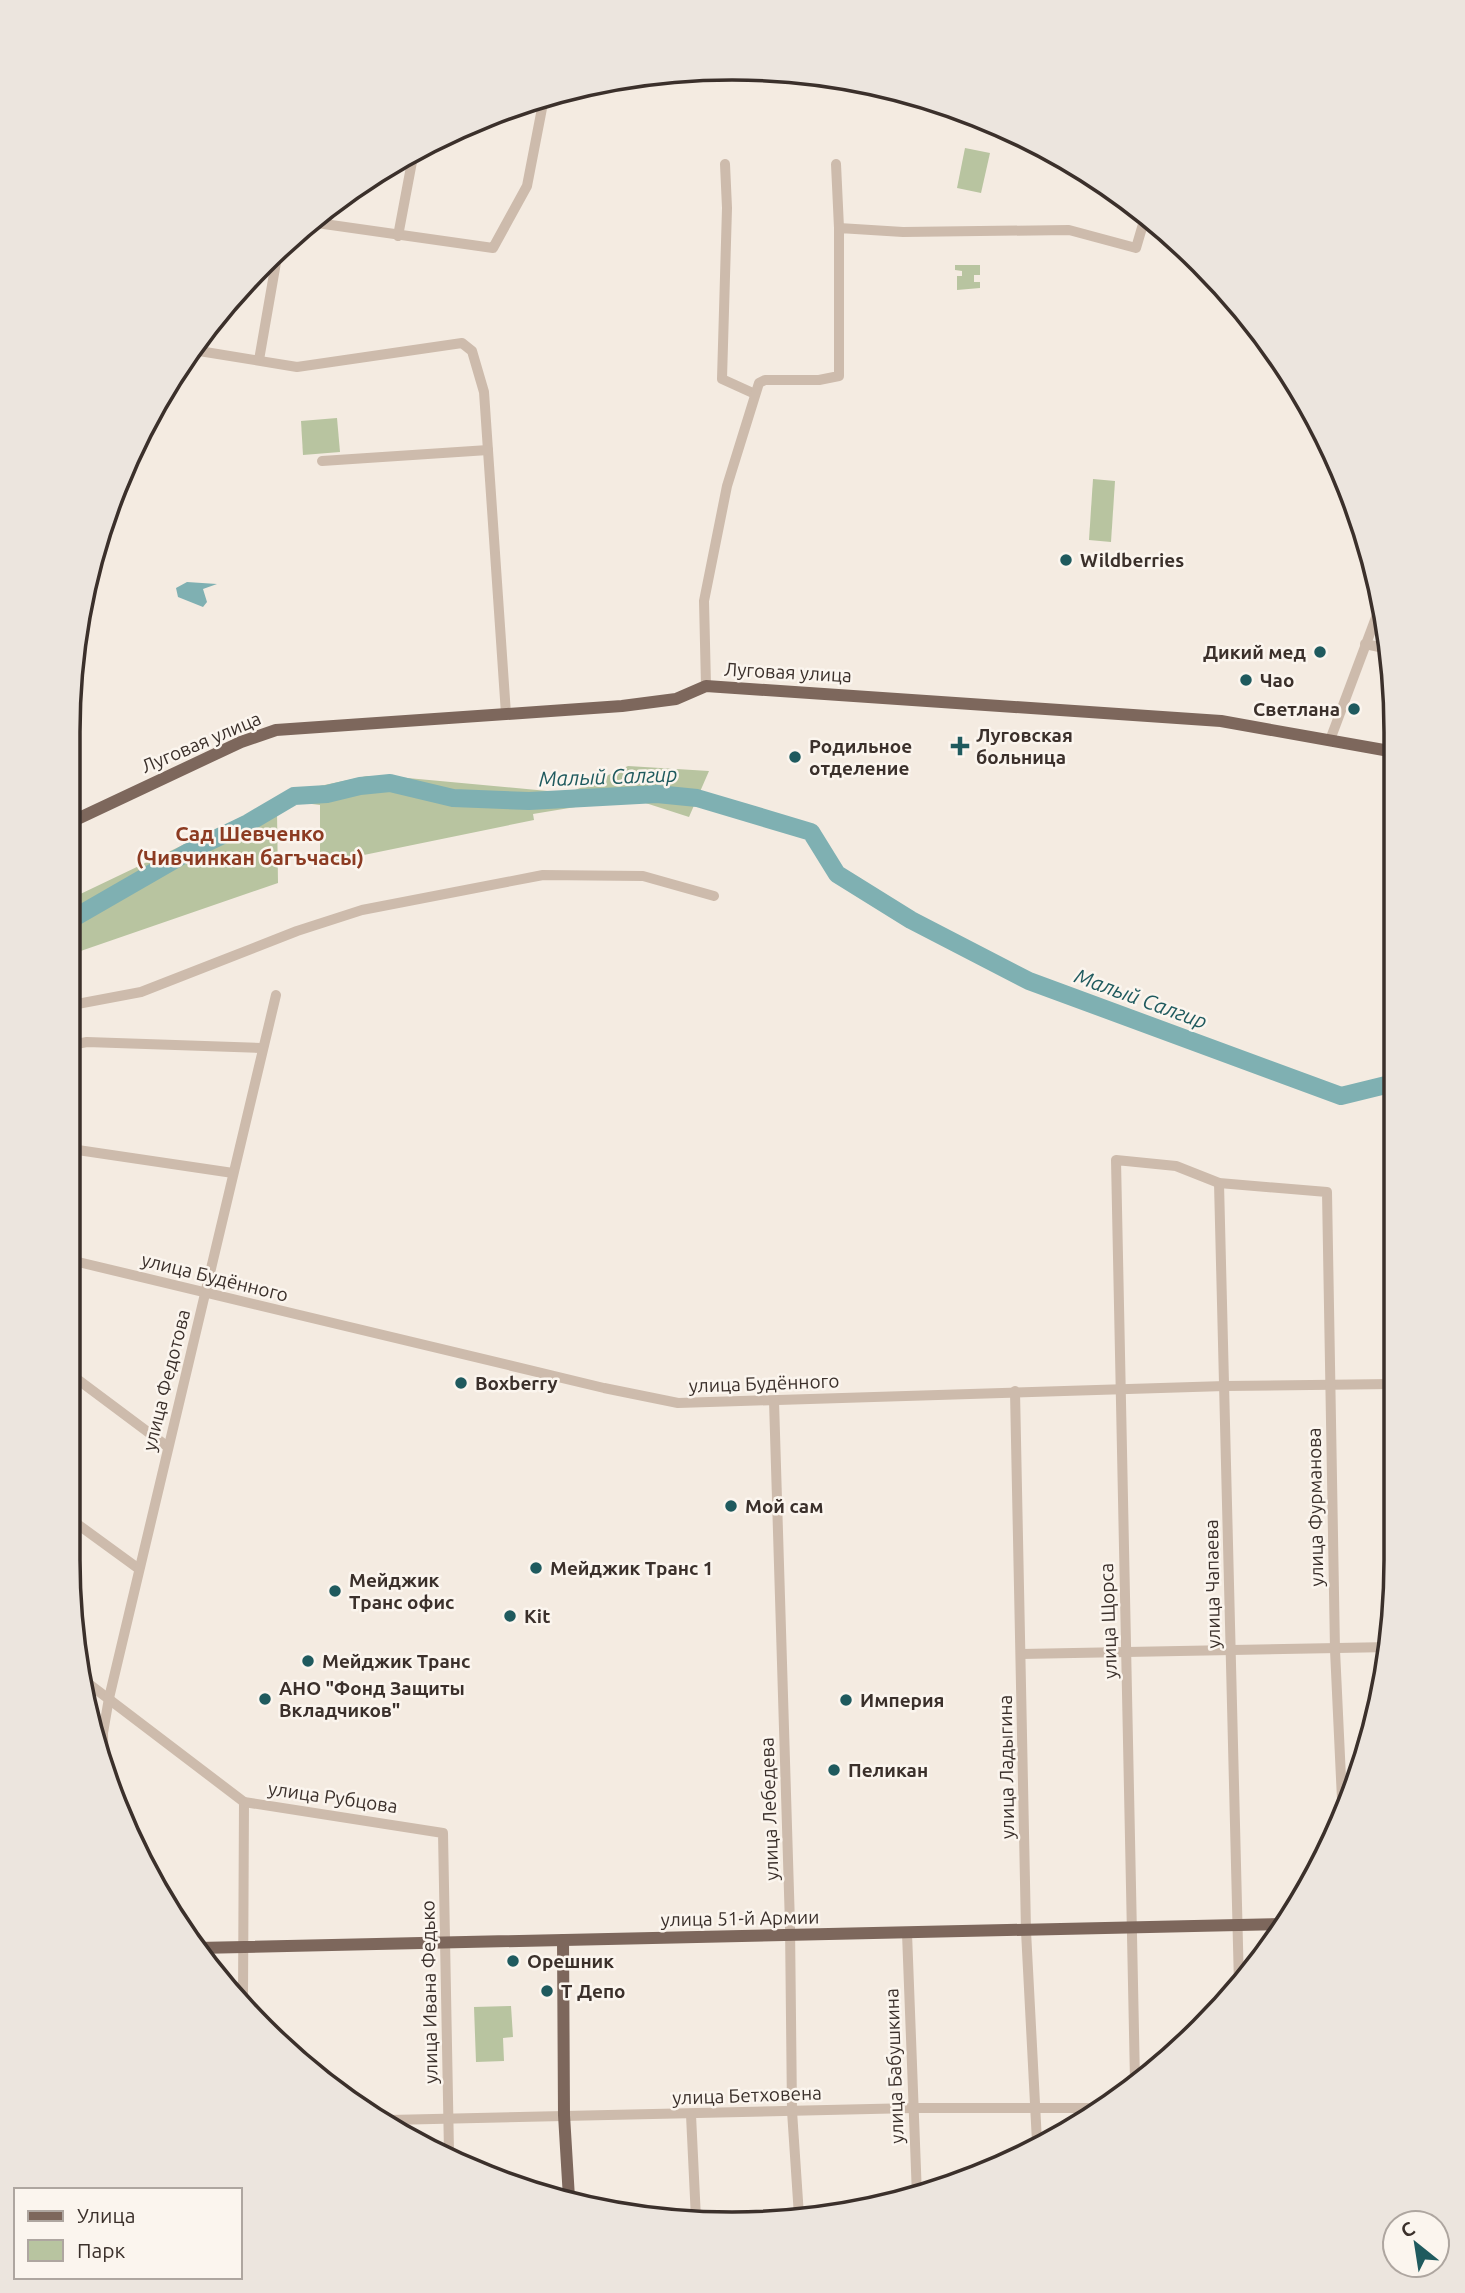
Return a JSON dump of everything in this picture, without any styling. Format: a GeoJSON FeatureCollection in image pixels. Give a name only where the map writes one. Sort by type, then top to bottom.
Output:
{"type":"FeatureCollection","features":[{"type":"Feature","properties":{"kind":"main road","name":"Луговая улица"},"geometry":{"type":"LineString","coordinates":[[80,818],[242,742],[276,730],[622,706],[676,699],[706,686],[1221,721],[1384,750]]}},
{"type":"Feature","properties":{"kind":"main road","name":"улица 51-й Армии"},"geometry":{"type":"LineString","coordinates":[[208,1948],[1274,1924]]}},
{"type":"Feature","properties":{"kind":"main road"},"geometry":{"type":"LineString","coordinates":[[563,1940],[564,2115],[569,2191]]}},
{"type":"Feature","properties":{"kind":"street"},"geometry":{"type":"LineString","coordinates":[[325,224],[493,248],[527,186],[542,110]]}},
{"type":"Feature","properties":{"kind":"street"},"geometry":{"type":"LineString","coordinates":[[725,164],[727,208],[722,379],[755,394]]}},
{"type":"Feature","properties":{"kind":"street"},"geometry":{"type":"LineString","coordinates":[[706,686],[704,601],[727,486],[759,383],[765,380],[820,380],[839,376],[836,164]]}},
{"type":"Feature","properties":{"kind":"street"},"geometry":{"type":"LineString","coordinates":[[398,236],[411,166]]}},
{"type":"Feature","properties":{"kind":"street"},"geometry":{"type":"LineString","coordinates":[[839,228],[903,232],[1069,230],[1136,248],[1142,226]]}},
{"type":"Feature","properties":{"kind":"street"},"geometry":{"type":"LineString","coordinates":[[258,360],[275,267]]}},
{"type":"Feature","properties":{"kind":"street"},"geometry":{"type":"LineString","coordinates":[[204,352],[297,367],[461,344],[467,346],[475,355],[482,380],[506,713]]}},
{"type":"Feature","properties":{"kind":"street"},"geometry":{"type":"LineString","coordinates":[[322,461],[488,450]]}},
{"type":"Feature","properties":{"kind":"street"},"geometry":{"type":"LineString","coordinates":[[1330,740],[1375,620]]}},
{"type":"Feature","properties":{"kind":"street"},"geometry":{"type":"LineString","coordinates":[[1365,644],[1379,647]]}},
{"type":"Feature","properties":{"kind":"street"},"geometry":{"type":"LineString","coordinates":[[80,1003],[141,992],[297,931],[362,910],[543,875],[643,876],[714,896]]}},
{"type":"Feature","properties":{"kind":"street","name":"улица Федотова"},"geometry":{"type":"LineString","coordinates":[[103,1730],[261,1048],[276,995]]}},
{"type":"Feature","properties":{"kind":"street"},"geometry":{"type":"LineString","coordinates":[[80,1043],[261,1048]]}},
{"type":"Feature","properties":{"kind":"street"},"geometry":{"type":"LineString","coordinates":[[80,1150],[233,1173]]}},
{"type":"Feature","properties":{"kind":"street","name":"улица Щорса"},"geometry":{"type":"LineString","coordinates":[[1135,2073],[1116,1160],[1176,1166],[1219,1183]]}},
{"type":"Feature","properties":{"kind":"street","name":"улица Фурманова"},"geometry":{"type":"LineString","coordinates":[[1219,1183],[1327,1192],[1335,1650],[1342,1792]]}},
{"type":"Feature","properties":{"kind":"street","name":"улица Чапаева"},"geometry":{"type":"LineString","coordinates":[[1219,1183],[1238,1972]]}},
{"type":"Feature","properties":{"kind":"street","name":"улица Будённого"},"geometry":{"type":"LineString","coordinates":[[80,1263],[678,1403],[1225,1385],[1384,1384]]}},
{"type":"Feature","properties":{"kind":"street"},"geometry":{"type":"LineString","coordinates":[[80,1381],[168,1447]]}},
{"type":"Feature","properties":{"kind":"street","name":"улица Ладыгина"},"geometry":{"type":"LineString","coordinates":[[1015,1391],[1026,1931],[1037,2137]]}},
{"type":"Feature","properties":{"kind":"street","name":"улица Лебедева"},"geometry":{"type":"LineString","coordinates":[[774,1401],[790,1936],[792,2111],[799,2209]]}},
{"type":"Feature","properties":{"kind":"street"},"geometry":{"type":"LineString","coordinates":[[80,1527],[139,1569]]}},
{"type":"Feature","properties":{"kind":"street"},"geometry":{"type":"LineString","coordinates":[[1021,1654],[1379,1648]]}},
{"type":"Feature","properties":{"kind":"street","name":"улица Рубцова"},"geometry":{"type":"LineString","coordinates":[[93,1687],[244,1802],[443,1833]]}},
{"type":"Feature","properties":{"kind":"street"},"geometry":{"type":"LineString","coordinates":[[243,1991],[244,1802]]}},
{"type":"Feature","properties":{"kind":"street","name":"улица Ивана Федько"},"geometry":{"type":"LineString","coordinates":[[443,1833],[449,2147]]}},
{"type":"Feature","properties":{"kind":"street","name":"улица Бабушкина"},"geometry":{"type":"LineString","coordinates":[[907,1933],[917,2185]]}},
{"type":"Feature","properties":{"kind":"street","name":"улица Бетховена"},"geometry":{"type":"LineString","coordinates":[[398,2120],[914,2108],[1086,2108]]}},
{"type":"Feature","properties":{"kind":"street"},"geometry":{"type":"LineString","coordinates":[[691,2115],[696,2211]]}},
{"type":"Feature","properties":{"kind":"green space"},"geometry":{"type":"Polygon","coordinates":[[[965,148],[990,153],[981,193],[957,188],[965,148]]]}},
{"type":"Feature","properties":{"kind":"green space"},"geometry":{"type":"Polygon","coordinates":[[[955,265],[980,265],[980,275],[974,275],[974,282],[980,282],[980,288],[957,290],[957,276],[962,276],[962,271],[955,270],[955,265]]]}},
{"type":"Feature","properties":{"kind":"green space"},"geometry":{"type":"Polygon","coordinates":[[[337,418],[340,452],[303,455],[301,421],[337,418]]]}},
{"type":"Feature","properties":{"kind":"green space"},"geometry":{"type":"Polygon","coordinates":[[[1093,479],[1115,481],[1111,542],[1089,540],[1093,479]]]}},
{"type":"Feature","properties":{"kind":"green space"},"geometry":{"type":"Polygon","coordinates":[[[628,766],[709,771],[689,817],[630,798],[533,814],[534,820],[320,864],[320,805],[296,802],[277,812],[278,883],[80,951],[80,894],[296,791],[367,776],[386,776],[569,793],[628,766]]]}},
{"type":"Feature","properties":{"kind":"green space"},"geometry":{"type":"Polygon","coordinates":[[[511,2006],[513,2037],[503,2038],[504,2061],[476,2062],[474,2007],[511,2006]]]}},
{"type":"Feature","properties":{"kind":"water"},"geometry":{"type":"Polygon","coordinates":[[[187,582],[217,584],[203,589],[207,602],[203,607],[178,597],[176,588],[187,582]]]}},
{"type":"Feature","properties":{"kind":"waterway","name":"Малый Салгир"},"geometry":{"type":"LineString","coordinates":[[80,914],[190,851],[248,823],[294,796],[327,794],[360,786],[390,783],[453,798],[529,801],[657,794],[697,798],[811,832],[837,874],[911,920],[1029,981],[1341,1096],[1384,1085]]}},
{"type":"Feature","properties":{"kind":"place","name":"Wildberries"},"geometry":{"type":"Point","coordinates":[1066,560]}},
{"type":"Feature","properties":{"kind":"place","name":"Дикий мед"},"geometry":{"type":"Point","coordinates":[1320,652]}},
{"type":"Feature","properties":{"kind":"place","name":"Чао"},"geometry":{"type":"Point","coordinates":[1246,680]}},
{"type":"Feature","properties":{"kind":"place","name":"Светлана"},"geometry":{"type":"Point","coordinates":[1354,709]}},
{"type":"Feature","properties":{"kind":"place","name":"Луговская больница"},"geometry":{"type":"Point","coordinates":[960,746]}},
{"type":"Feature","properties":{"kind":"place","name":"Родильное отделение"},"geometry":{"type":"Point","coordinates":[795,757]}},
{"type":"Feature","properties":{"kind":"place","name":"Boxberry"},"geometry":{"type":"Point","coordinates":[461,1383]}},
{"type":"Feature","properties":{"kind":"place","name":"Мой сам"},"geometry":{"type":"Point","coordinates":[731,1506]}},
{"type":"Feature","properties":{"kind":"place","name":"Мейджик Транс 1"},"geometry":{"type":"Point","coordinates":[536,1568]}},
{"type":"Feature","properties":{"kind":"place","name":"Мейджик Транс офис"},"geometry":{"type":"Point","coordinates":[335,1591]}},
{"type":"Feature","properties":{"kind":"place","name":"Kit"},"geometry":{"type":"Point","coordinates":[510,1616]}},
{"type":"Feature","properties":{"kind":"place","name":"Мейджик Транс"},"geometry":{"type":"Point","coordinates":[308,1661]}},
{"type":"Feature","properties":{"kind":"place","name":"АНО \"Фонд Защиты Вкладчиков\""},"geometry":{"type":"Point","coordinates":[265,1699]}},
{"type":"Feature","properties":{"kind":"place","name":"Империя"},"geometry":{"type":"Point","coordinates":[846,1700]}},
{"type":"Feature","properties":{"kind":"place","name":"Пеликан"},"geometry":{"type":"Point","coordinates":[834,1770]}},
{"type":"Feature","properties":{"kind":"place","name":"Орешник"},"geometry":{"type":"Point","coordinates":[513,1961]}},
{"type":"Feature","properties":{"kind":"place","name":"Т Депо"},"geometry":{"type":"Point","coordinates":[547,1991]}},
{"type":"Feature","properties":{"kind":"district","name":"Сад Шевченко (Чивчинкан багъчасы)"},"geometry":{"type":"Point","coordinates":[250,845]}}]}
